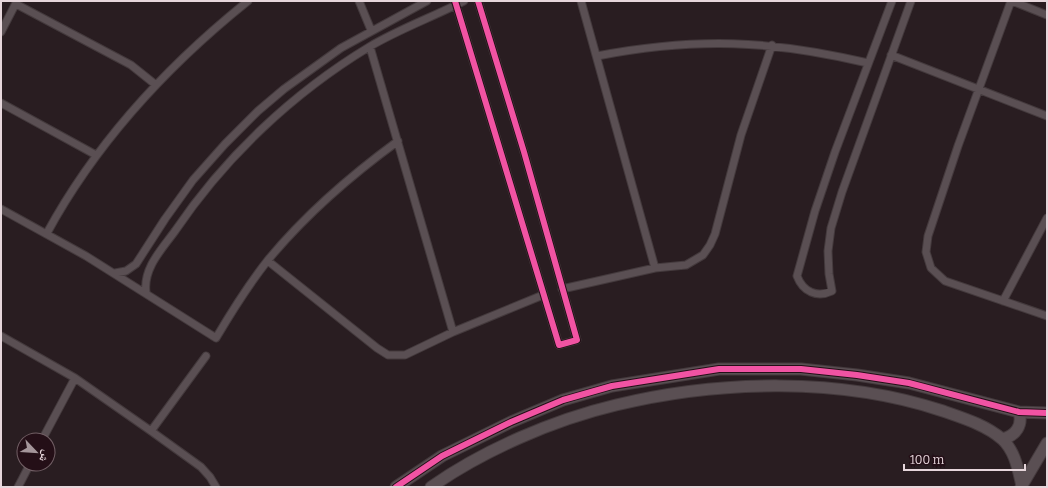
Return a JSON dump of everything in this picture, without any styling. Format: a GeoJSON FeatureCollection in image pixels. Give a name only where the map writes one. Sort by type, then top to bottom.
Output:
{"type":"FeatureCollection","features":[{"type":"Feature","properties":{"kind":"street"},"geometry":{"type":"LineString","coordinates":[[47,233],[62,206],[96,155],[135,106],[208,34],[248,1]]}},
{"type":"Feature","properties":{"kind":"street"},"geometry":{"type":"LineString","coordinates":[[359,1],[371,30]]}},
{"type":"Feature","properties":{"kind":"street"},"geometry":{"type":"LineString","coordinates":[[115,274],[132,268],[193,180],[225,144],[258,111],[312,68],[371,30],[427,1]]}},
{"type":"Feature","properties":{"kind":"street"},"geometry":{"type":"LineString","coordinates":[[146,292],[145,279],[147,272],[187,213],[219,172],[296,98],[370,47],[456,3],[464,1]]}},
{"type":"Feature","properties":{"kind":"street"},"geometry":{"type":"LineString","coordinates":[[456,3],[559,345],[577,340],[524,152],[478,1]]}},
{"type":"Feature","properties":{"kind":"street"},"geometry":{"type":"LineString","coordinates":[[581,1],[655,268]]}},
{"type":"Feature","properties":{"kind":"street"},"geometry":{"type":"LineString","coordinates":[[892,1],[832,160],[815,211],[798,276],[800,282],[808,291],[820,294],[832,290],[829,274],[828,251],[831,228],[842,192],[911,1]]}},
{"type":"Feature","properties":{"kind":"street"},"geometry":{"type":"LineString","coordinates":[[1047,15],[1011,1],[978,89],[928,236],[926,252],[931,268],[945,281],[1047,316]]}},
{"type":"Feature","properties":{"kind":"street"},"geometry":{"type":"LineString","coordinates":[[1,32],[16,2],[131,65],[156,85]]}},
{"type":"Feature","properties":{"kind":"street"},"geometry":{"type":"LineString","coordinates":[[597,56],[644,48],[691,44],[772,45],[820,52],[868,63]]}},
{"type":"Feature","properties":{"kind":"street"},"geometry":{"type":"LineString","coordinates":[[562,289],[655,268],[678,266],[693,262],[703,255],[710,245],[741,135],[772,45]]}},
{"type":"Feature","properties":{"kind":"street"},"geometry":{"type":"LineString","coordinates":[[370,47],[453,332]]}},
{"type":"Feature","properties":{"kind":"street"},"geometry":{"type":"LineString","coordinates":[[891,55],[1047,116]]}},
{"type":"Feature","properties":{"kind":"street"},"geometry":{"type":"LineString","coordinates":[[1,103],[96,155]]}},
{"type":"Feature","properties":{"kind":"street"},"geometry":{"type":"LineString","coordinates":[[1,209],[47,233],[146,292],[216,338],[241,297],[268,261],[298,226],[329,195],[398,141]]}},
{"type":"Feature","properties":{"kind":"street"},"geometry":{"type":"LineString","coordinates":[[1003,301],[1047,218]]}},
{"type":"Feature","properties":{"kind":"street"},"geometry":{"type":"LineString","coordinates":[[148,245],[160,252]]}},
{"type":"Feature","properties":{"kind":"street"},"geometry":{"type":"LineString","coordinates":[[268,261],[377,348],[388,355],[405,355],[453,332],[543,295]]}},
{"type":"Feature","properties":{"kind":"street"},"geometry":{"type":"LineString","coordinates":[[1,336],[75,378],[151,430],[201,467],[216,487]]}},
{"type":"Feature","properties":{"kind":"street"},"geometry":{"type":"LineString","coordinates":[[151,430],[206,356]]}},
{"type":"Feature","properties":{"kind":"street"},"geometry":{"type":"LineString","coordinates":[[396,487],[442,456],[511,422],[563,400],[618,384],[719,369],[801,369],[857,375],[909,383],[1019,412],[1047,413]]}},
{"type":"Feature","properties":{"kind":"street"},"geometry":{"type":"LineString","coordinates":[[46,432],[75,378]]}},
{"type":"Feature","properties":{"kind":"street"},"geometry":{"type":"LineString","coordinates":[[431,487],[483,455],[561,421],[616,405],[652,397],[728,388],[808,388],[847,391],[928,406],[956,415],[978,425],[1002,439],[1016,461],[1021,487]]}},
{"type":"Feature","properties":{"kind":"street"},"geometry":{"type":"LineString","coordinates":[[1002,439],[1012,436],[1018,427],[1020,417],[1019,412]]}},
{"type":"Feature","properties":{"kind":"street"},"geometry":{"type":"LineString","coordinates":[[1021,487],[1047,443]]}},
{"type":"Feature","properties":{"kind":"street"},"geometry":{"type":"LineString","coordinates":[[18,487],[26,472]]}},
{"type":"Feature","properties":{"kind":"cycle path"},"geometry":{"type":"LineString","coordinates":[[455,1],[559,345],[577,340],[524,152],[478,1]]}},
{"type":"Feature","properties":{"kind":"cycle path"},"geometry":{"type":"LineString","coordinates":[[396,487],[442,456],[511,422],[563,400],[612,386],[719,369],[801,369],[857,375],[909,383],[1019,412],[1047,413]]}}]}
